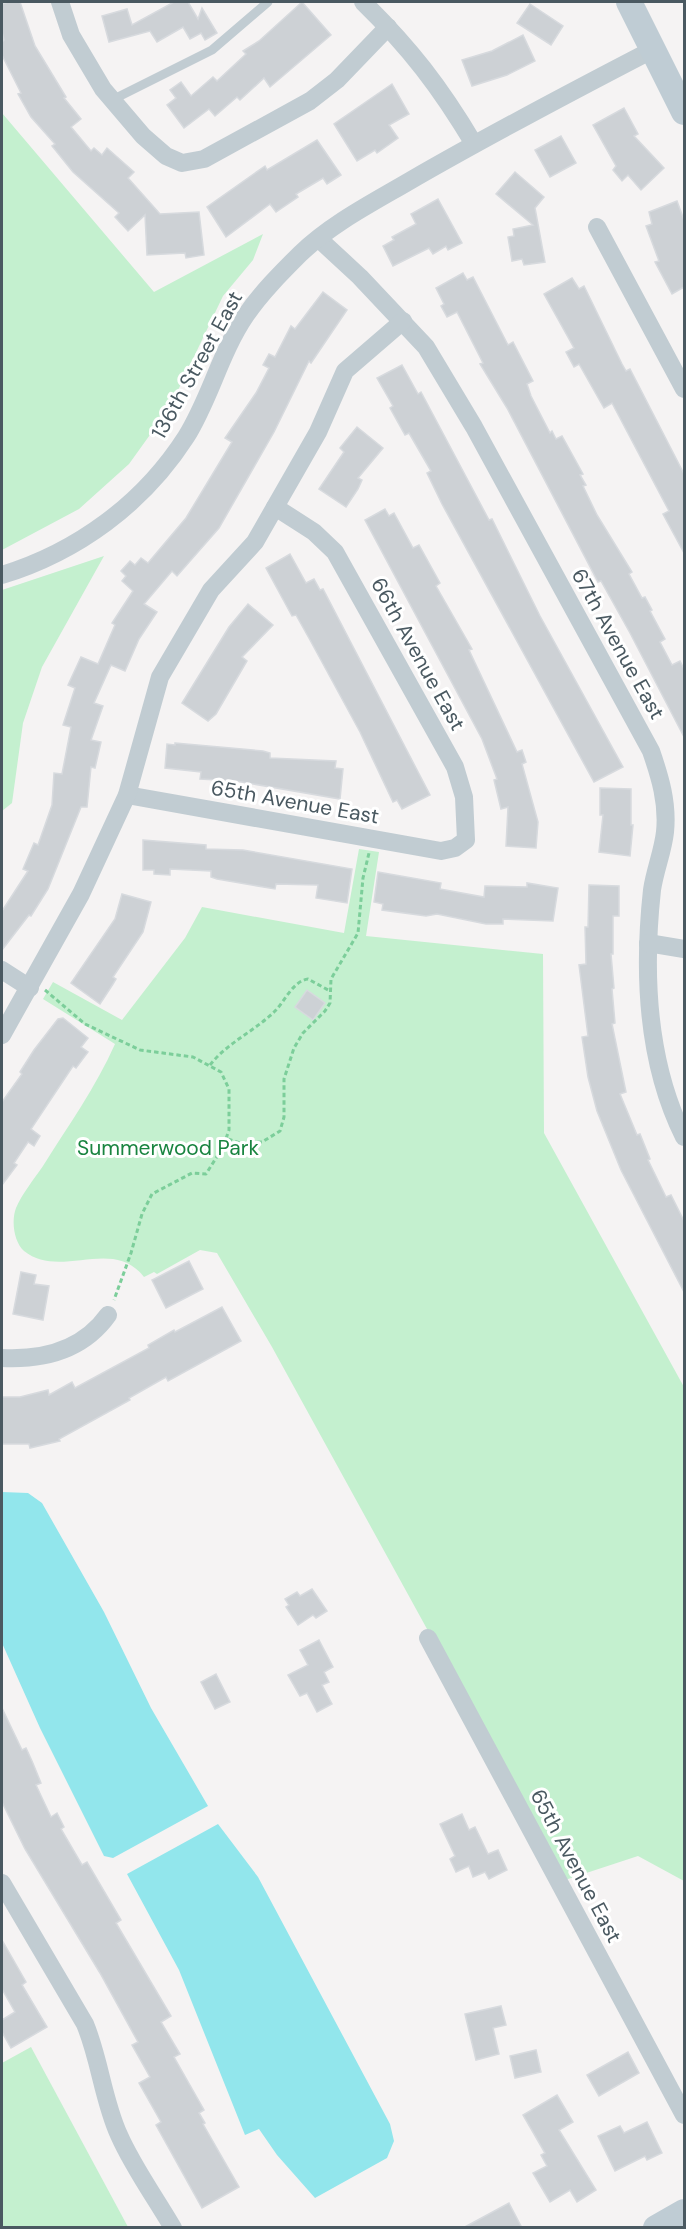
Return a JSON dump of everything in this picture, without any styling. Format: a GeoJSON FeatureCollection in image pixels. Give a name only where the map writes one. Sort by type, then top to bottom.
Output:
{"type":"FeatureCollection","features":[{"type":"Feature","properties":{"kind":"street"},"geometry":{"type":"LineString","coordinates":[[60,2],[71,35],[88,68],[111,100],[143,136],[166,156],[182,163],[204,159],[310,101],[337,80],[388,27]]}},
{"type":"Feature","properties":{"kind":"street"},"geometry":{"type":"LineString","coordinates":[[363,2],[433,78],[474,144]]}},
{"type":"Feature","properties":{"kind":"street"},"geometry":{"type":"LineString","coordinates":[[629,2],[684,112]]}},
{"type":"Feature","properties":{"kind":"street","name":"136th Street East"},"geometry":{"type":"LineString","coordinates":[[2,575],[52,555],[85,537],[114,517],[141,493],[186,436],[246,315],[295,259],[319,239],[360,209],[474,144],[652,50]]}},
{"type":"Feature","properties":{"kind":"street"},"geometry":{"type":"LineString","coordinates":[[597,227],[684,389]]}},
{"type":"Feature","properties":{"kind":"street","name":"67th Avenue East"},"geometry":{"type":"LineString","coordinates":[[319,239],[426,346],[474,427],[651,751],[664,790],[665,830],[652,888],[647,977],[660,1072],[671,1111],[684,1137]]}},
{"type":"Feature","properties":{"kind":"street"},"geometry":{"type":"LineString","coordinates":[[2,1035],[81,894],[127,795],[160,677],[212,591],[255,542],[318,432],[345,371],[403,321]]}},
{"type":"Feature","properties":{"kind":"street","name":"66th Avenue East"},"geometry":{"type":"LineString","coordinates":[[275,507],[314,532],[335,552],[455,767],[464,797],[466,840],[455,848]]}},
{"type":"Feature","properties":{"kind":"street","name":"65th Avenue East"},"geometry":{"type":"LineString","coordinates":[[127,795],[441,851],[455,848]]}},
{"type":"Feature","properties":{"kind":"street"},"geometry":{"type":"LineString","coordinates":[[648,944],[684,949]]}},
{"type":"Feature","properties":{"kind":"street"},"geometry":{"type":"LineString","coordinates":[[2,970],[32,985]]}},
{"type":"Feature","properties":{"kind":"street"},"geometry":{"type":"LineString","coordinates":[[2,1358],[36,1357],[77,1345],[98,1330],[108,1315]]}},
{"type":"Feature","properties":{"kind":"street","name":"65th Avenue East"},"geometry":{"type":"LineString","coordinates":[[428,1638],[684,2115]]}},
{"type":"Feature","properties":{"kind":"street"},"geometry":{"type":"LineString","coordinates":[[2,1883],[6,1902],[85,2024],[95,2048],[111,2116],[119,2136],[172,2228]]}},
{"type":"Feature","properties":{"kind":"street"},"geometry":{"type":"LineString","coordinates":[[656,2228],[684,2212]]}},
{"type":"Feature","properties":{"kind":"lane"},"geometry":{"type":"LineString","coordinates":[[111,100],[212,50],[268,2]]}},
{"type":"Feature","properties":{"kind":"path"},"geometry":{"type":"LineString","coordinates":[[228,1139],[240,1143],[262,1142],[280,1131],[284,1117],[283,1088],[288,1064],[303,1033],[330,1003],[331,979],[358,933],[370,838]]}},
{"type":"Feature","properties":{"kind":"path"},"geometry":{"type":"LineString","coordinates":[[210,1065],[238,1038],[274,1012],[300,981],[308,979],[330,991]]}},
{"type":"Feature","properties":{"kind":"path"},"geometry":{"type":"LineString","coordinates":[[32,985],[57,998],[85,1024],[140,1050],[194,1057],[210,1065],[222,1072],[229,1089],[228,1139],[206,1174],[192,1173],[152,1194],[142,1214],[131,1253],[108,1315]]}},
{"type":"Feature","properties":{"kind":"green space"},"geometry":{"type":"Polygon","coordinates":[[[2,113],[154,292],[263,234],[253,260],[223,296],[170,407],[129,464],[79,509],[2,550],[2,113]]]}},
{"type":"Feature","properties":{"kind":"green space"},"geometry":{"type":"Polygon","coordinates":[[[104,556],[42,667],[23,723],[12,803],[2,811],[2,590],[104,556]]]}},
{"type":"Feature","properties":{"kind":"green space","name":"Summerwood Park"},"geometry":{"type":"Polygon","coordinates":[[[359,849],[379,852],[366,936],[543,954],[544,1133],[684,1387],[684,1881],[638,1856],[565,1880],[272,1347],[217,1253],[200,1250],[157,1274],[154,1272],[144,1277],[131,1265],[117,1260],[102,1258],[54,1262],[38,1259],[24,1251],[14,1231],[16,1208],[81,1106],[115,1044],[43,999],[53,982],[122,1020],[185,938],[202,907],[344,933],[359,849]]]}},
{"type":"Feature","properties":{"kind":"green space"},"geometry":{"type":"Polygon","coordinates":[[[31,2047],[128,2227],[2,2227],[2,2063],[31,2047]]]}},
{"type":"Feature","properties":{"kind":"water"},"geometry":{"type":"Polygon","coordinates":[[[2,1492],[28,1493],[42,1503],[104,1612],[151,1708],[208,1806],[113,1858],[104,1856],[40,1728],[2,1643],[2,1492]]]}},
{"type":"Feature","properties":{"kind":"water"},"geometry":{"type":"Polygon","coordinates":[[[218,1824],[258,1877],[390,2124],[394,2141],[387,2158],[315,2198],[277,2155],[259,2129],[245,2135],[179,1970],[127,1874],[218,1824]]]}},
{"type":"Feature","properties":{"kind":"building"},"geometry":{"type":"Polygon","coordinates":[[[20,2],[35,46],[66,97],[64,98],[81,119],[71,127],[91,151],[94,148],[102,155],[107,148],[134,172],[128,178],[160,214],[199,212],[204,255],[186,258],[185,253],[147,255],[145,215],[128,231],[115,217],[119,213],[73,172],[52,146],[55,144],[31,117],[18,94],[21,93],[2,55],[4,40],[2,4],[20,2]]]}},
{"type":"Feature","properties":{"kind":"building"},"geometry":{"type":"Polygon","coordinates":[[[174,2],[188,2],[198,19],[202,8],[217,33],[205,40],[201,33],[190,39],[183,27],[157,42],[150,31],[109,42],[102,16],[127,9],[132,25],[174,2]]]}},
{"type":"Feature","properties":{"kind":"building"},"geometry":{"type":"Polygon","coordinates":[[[302,2],[331,35],[270,87],[264,78],[240,100],[237,97],[215,116],[209,109],[184,128],[167,105],[176,98],[170,90],[181,82],[191,96],[213,77],[217,81],[246,54],[243,51],[259,41],[302,2]]]}},
{"type":"Feature","properties":{"kind":"building"},"geometry":{"type":"Polygon","coordinates":[[[530,4],[563,26],[551,45],[517,23],[530,4]]]}},
{"type":"Feature","properties":{"kind":"building"},"geometry":{"type":"Polygon","coordinates":[[[523,35],[535,61],[507,75],[472,86],[462,60],[492,51],[523,35]]]}},
{"type":"Feature","properties":{"kind":"building"},"geometry":{"type":"Polygon","coordinates":[[[392,84],[409,114],[389,125],[398,138],[377,153],[375,150],[357,161],[334,124],[392,84]]]}},
{"type":"Feature","properties":{"kind":"building"},"geometry":{"type":"Polygon","coordinates":[[[624,108],[638,134],[634,136],[664,168],[641,190],[628,175],[622,181],[613,170],[616,166],[593,125],[624,108]]]}},
{"type":"Feature","properties":{"kind":"building"},"geometry":{"type":"Polygon","coordinates":[[[561,136],[576,163],[550,177],[535,150],[561,136]]]}},
{"type":"Feature","properties":{"kind":"building"},"geometry":{"type":"Polygon","coordinates":[[[317,140],[341,175],[327,184],[323,178],[296,194],[298,197],[276,212],[270,204],[226,237],[207,207],[265,166],[267,170],[317,140]]]}},
{"type":"Feature","properties":{"kind":"building"},"geometry":{"type":"Polygon","coordinates":[[[515,172],[544,197],[535,208],[545,262],[524,265],[522,259],[512,261],[508,237],[514,236],[513,229],[533,225],[496,194],[515,172]]]}},
{"type":"Feature","properties":{"kind":"building"},"geometry":{"type":"Polygon","coordinates":[[[438,199],[462,243],[448,250],[446,246],[433,254],[429,248],[393,266],[383,246],[394,240],[392,237],[416,224],[411,214],[438,199]]]}},
{"type":"Feature","properties":{"kind":"building"},"geometry":{"type":"Polygon","coordinates":[[[677,201],[684,220],[684,287],[672,294],[655,262],[659,261],[646,226],[652,224],[649,212],[677,201]]]}},
{"type":"Feature","properties":{"kind":"building"},"geometry":{"type":"Polygon","coordinates":[[[463,273],[467,280],[473,277],[508,345],[513,342],[533,381],[527,384],[550,433],[552,431],[556,439],[562,436],[583,474],[580,475],[586,485],[583,486],[597,515],[632,572],[629,574],[642,598],[645,597],[652,610],[650,611],[665,639],[660,642],[672,665],[680,661],[684,669],[684,737],[630,633],[601,581],[598,582],[507,408],[480,364],[483,363],[457,312],[447,317],[441,306],[444,304],[436,288],[463,273]]]}},
{"type":"Feature","properties":{"kind":"building"},"geometry":{"type":"Polygon","coordinates":[[[572,278],[579,289],[584,286],[622,364],[626,371],[630,369],[684,474],[684,553],[663,514],[669,511],[612,403],[604,408],[579,364],[574,367],[566,352],[574,348],[544,294],[572,278]]]}},
{"type":"Feature","properties":{"kind":"building"},"geometry":{"type":"Polygon","coordinates":[[[323,292],[347,310],[311,363],[309,361],[274,432],[219,528],[177,576],[172,571],[144,604],[157,612],[139,639],[125,671],[111,665],[94,703],[103,706],[91,740],[101,742],[95,768],[91,767],[87,807],[81,807],[48,889],[31,916],[29,915],[2,950],[2,911],[28,871],[23,869],[34,843],[38,845],[52,805],[54,773],[62,774],[71,727],[63,725],[75,688],[68,685],[81,657],[98,664],[115,625],[112,623],[133,591],[122,581],[126,576],[121,571],[130,561],[135,565],[141,558],[148,563],[186,518],[232,442],[225,438],[256,393],[269,368],[263,365],[269,354],[275,357],[291,326],[295,329],[323,292]]]}},
{"type":"Feature","properties":{"kind":"building"},"geometry":{"type":"Polygon","coordinates":[[[402,365],[418,394],[421,392],[489,520],[492,519],[540,616],[623,767],[594,782],[442,504],[427,473],[431,471],[409,433],[405,435],[390,408],[393,406],[377,378],[402,365]]]}},
{"type":"Feature","properties":{"kind":"building"},"geometry":{"type":"Polygon","coordinates":[[[357,427],[383,448],[358,478],[362,480],[346,507],[319,489],[344,452],[340,448],[357,427]]]}},
{"type":"Feature","properties":{"kind":"building"},"geometry":{"type":"Polygon","coordinates":[[[385,509],[389,516],[394,513],[413,548],[419,545],[440,583],[436,586],[472,649],[469,650],[517,752],[522,750],[526,762],[522,764],[538,822],[536,848],[506,846],[508,807],[501,809],[494,780],[497,779],[482,739],[365,520],[385,509]]]}},
{"type":"Feature","properties":{"kind":"building"},"geometry":{"type":"Polygon","coordinates":[[[290,554],[306,583],[314,579],[320,590],[323,589],[430,795],[402,809],[397,800],[393,802],[360,732],[296,615],[292,616],[266,568],[290,554]]]}},
{"type":"Feature","properties":{"kind":"building"},"geometry":{"type":"Polygon","coordinates":[[[248,604],[273,625],[242,657],[247,661],[216,714],[208,721],[182,703],[229,627],[248,604]]]}},
{"type":"Feature","properties":{"kind":"building"},"geometry":{"type":"Polygon","coordinates":[[[175,743],[263,751],[270,753],[270,758],[336,761],[335,768],[343,769],[340,799],[236,781],[200,779],[201,772],[165,768],[167,744],[175,745],[175,743]]]}},
{"type":"Feature","properties":{"kind":"building"},"geometry":{"type":"Polygon","coordinates":[[[600,788],[631,789],[631,825],[633,825],[630,856],[599,852],[603,815],[600,815],[600,788]]]}},
{"type":"Feature","properties":{"kind":"building"},"geometry":{"type":"Polygon","coordinates":[[[143,840],[206,845],[206,849],[243,850],[352,869],[347,903],[316,898],[318,885],[276,884],[275,889],[217,879],[211,877],[211,871],[170,869],[170,875],[154,874],[154,870],[143,870],[143,840]]]}},
{"type":"Feature","properties":{"kind":"building"},"geometry":{"type":"Polygon","coordinates":[[[378,872],[441,883],[440,889],[484,897],[485,886],[527,887],[527,883],[558,888],[553,921],[503,919],[503,924],[486,924],[437,914],[426,916],[382,910],[383,904],[374,902],[378,872]]]}},
{"type":"Feature","properties":{"kind":"building"},"geometry":{"type":"Polygon","coordinates":[[[589,885],[619,886],[619,916],[613,916],[613,954],[611,954],[615,1023],[612,1024],[626,1092],[620,1094],[637,1135],[640,1134],[650,1159],[648,1160],[666,1197],[671,1195],[684,1221],[684,1292],[621,1170],[597,1111],[588,1077],[582,1037],[588,1036],[579,965],[586,964],[585,927],[588,927],[589,885]]]}},
{"type":"Feature","properties":{"kind":"building"},"geometry":{"type":"Polygon","coordinates":[[[122,894],[151,902],[143,932],[113,977],[116,979],[100,1004],[71,983],[115,919],[122,894]]]}},
{"type":"Feature","properties":{"kind":"building"},"geometry":{"type":"Polygon","coordinates":[[[307,990],[325,1003],[313,1020],[295,1007],[307,990]]]}},
{"type":"Feature","properties":{"kind":"building"},"geometry":{"type":"Polygon","coordinates":[[[63,1018],[88,1038],[81,1047],[88,1052],[76,1068],[73,1066],[31,1129],[40,1136],[34,1146],[28,1142],[14,1163],[17,1165],[2,1185],[2,1102],[22,1074],[20,1072],[34,1050],[58,1019],[63,1018]]]}},
{"type":"Feature","properties":{"kind":"building"},"geometry":{"type":"Polygon","coordinates":[[[189,1261],[203,1289],[166,1308],[152,1280],[189,1261]]]}},
{"type":"Feature","properties":{"kind":"building"},"geometry":{"type":"Polygon","coordinates":[[[21,1272],[36,1275],[34,1284],[49,1286],[43,1320],[13,1314],[21,1272]]]}},
{"type":"Feature","properties":{"kind":"building"},"geometry":{"type":"Polygon","coordinates":[[[222,1307],[241,1341],[168,1381],[166,1377],[129,1398],[130,1400],[59,1439],[60,1441],[30,1448],[29,1444],[2,1444],[2,1397],[20,1397],[48,1390],[49,1395],[72,1382],[75,1388],[149,1348],[148,1345],[174,1330],[175,1332],[222,1307]]]}},
{"type":"Feature","properties":{"kind":"building"},"geometry":{"type":"Polygon","coordinates":[[[312,1589],[327,1611],[316,1618],[313,1615],[298,1625],[286,1607],[289,1605],[285,1599],[297,1592],[300,1596],[312,1589]]]}},
{"type":"Feature","properties":{"kind":"building"},"geometry":{"type":"Polygon","coordinates":[[[319,1640],[333,1667],[324,1672],[329,1682],[322,1685],[332,1704],[317,1712],[307,1693],[300,1696],[288,1675],[308,1665],[300,1650],[319,1640]]]}},
{"type":"Feature","properties":{"kind":"building"},"geometry":{"type":"Polygon","coordinates":[[[216,1674],[230,1702],[215,1709],[201,1682],[216,1674]]]}},
{"type":"Feature","properties":{"kind":"building"},"geometry":{"type":"Polygon","coordinates":[[[2,1708],[22,1750],[26,1748],[32,1761],[41,1783],[36,1785],[51,1817],[57,1813],[64,1827],[61,1829],[82,1865],[87,1862],[121,1920],[116,1923],[171,2016],[161,2022],[180,2054],[174,2057],[204,2110],[199,2113],[205,2123],[203,2124],[239,2187],[202,2208],[156,2125],[161,2122],[139,2083],[150,2077],[132,2045],[138,2042],[100,1973],[25,1849],[2,1802],[2,1708]]]}},
{"type":"Feature","properties":{"kind":"building"},"geometry":{"type":"Polygon","coordinates":[[[462,1814],[469,1830],[475,1827],[488,1854],[498,1850],[507,1870],[489,1879],[485,1872],[473,1877],[469,1866],[456,1872],[450,1859],[455,1856],[440,1824],[462,1814]]]}},
{"type":"Feature","properties":{"kind":"building"},"geometry":{"type":"Polygon","coordinates":[[[2,1940],[26,1982],[22,1985],[47,2027],[11,2048],[2,2032],[2,2020],[15,2012],[2,1989],[2,1940]]]}},
{"type":"Feature","properties":{"kind":"building"},"geometry":{"type":"Polygon","coordinates":[[[501,2006],[506,2025],[493,2028],[499,2054],[476,2060],[465,2014],[501,2006]]]}},
{"type":"Feature","properties":{"kind":"building"},"geometry":{"type":"Polygon","coordinates":[[[536,2050],[541,2072],[515,2078],[510,2056],[536,2050]]]}},
{"type":"Feature","properties":{"kind":"building"},"geometry":{"type":"Polygon","coordinates":[[[628,2052],[639,2073],[599,2096],[587,2075],[628,2052]]]}},
{"type":"Feature","properties":{"kind":"building"},"geometry":{"type":"Polygon","coordinates":[[[557,2095],[573,2122],[559,2130],[596,2190],[577,2202],[570,2190],[550,2202],[533,2173],[547,2166],[541,2155],[545,2153],[523,2115],[557,2095]]]}},
{"type":"Feature","properties":{"kind":"building"},"geometry":{"type":"Polygon","coordinates":[[[647,2122],[662,2153],[647,2160],[645,2156],[615,2171],[598,2136],[620,2126],[624,2133],[647,2122]]]}},
{"type":"Feature","properties":{"kind":"building"},"geometry":{"type":"Polygon","coordinates":[[[509,2203],[522,2228],[463,2228],[509,2203]]]}}]}
